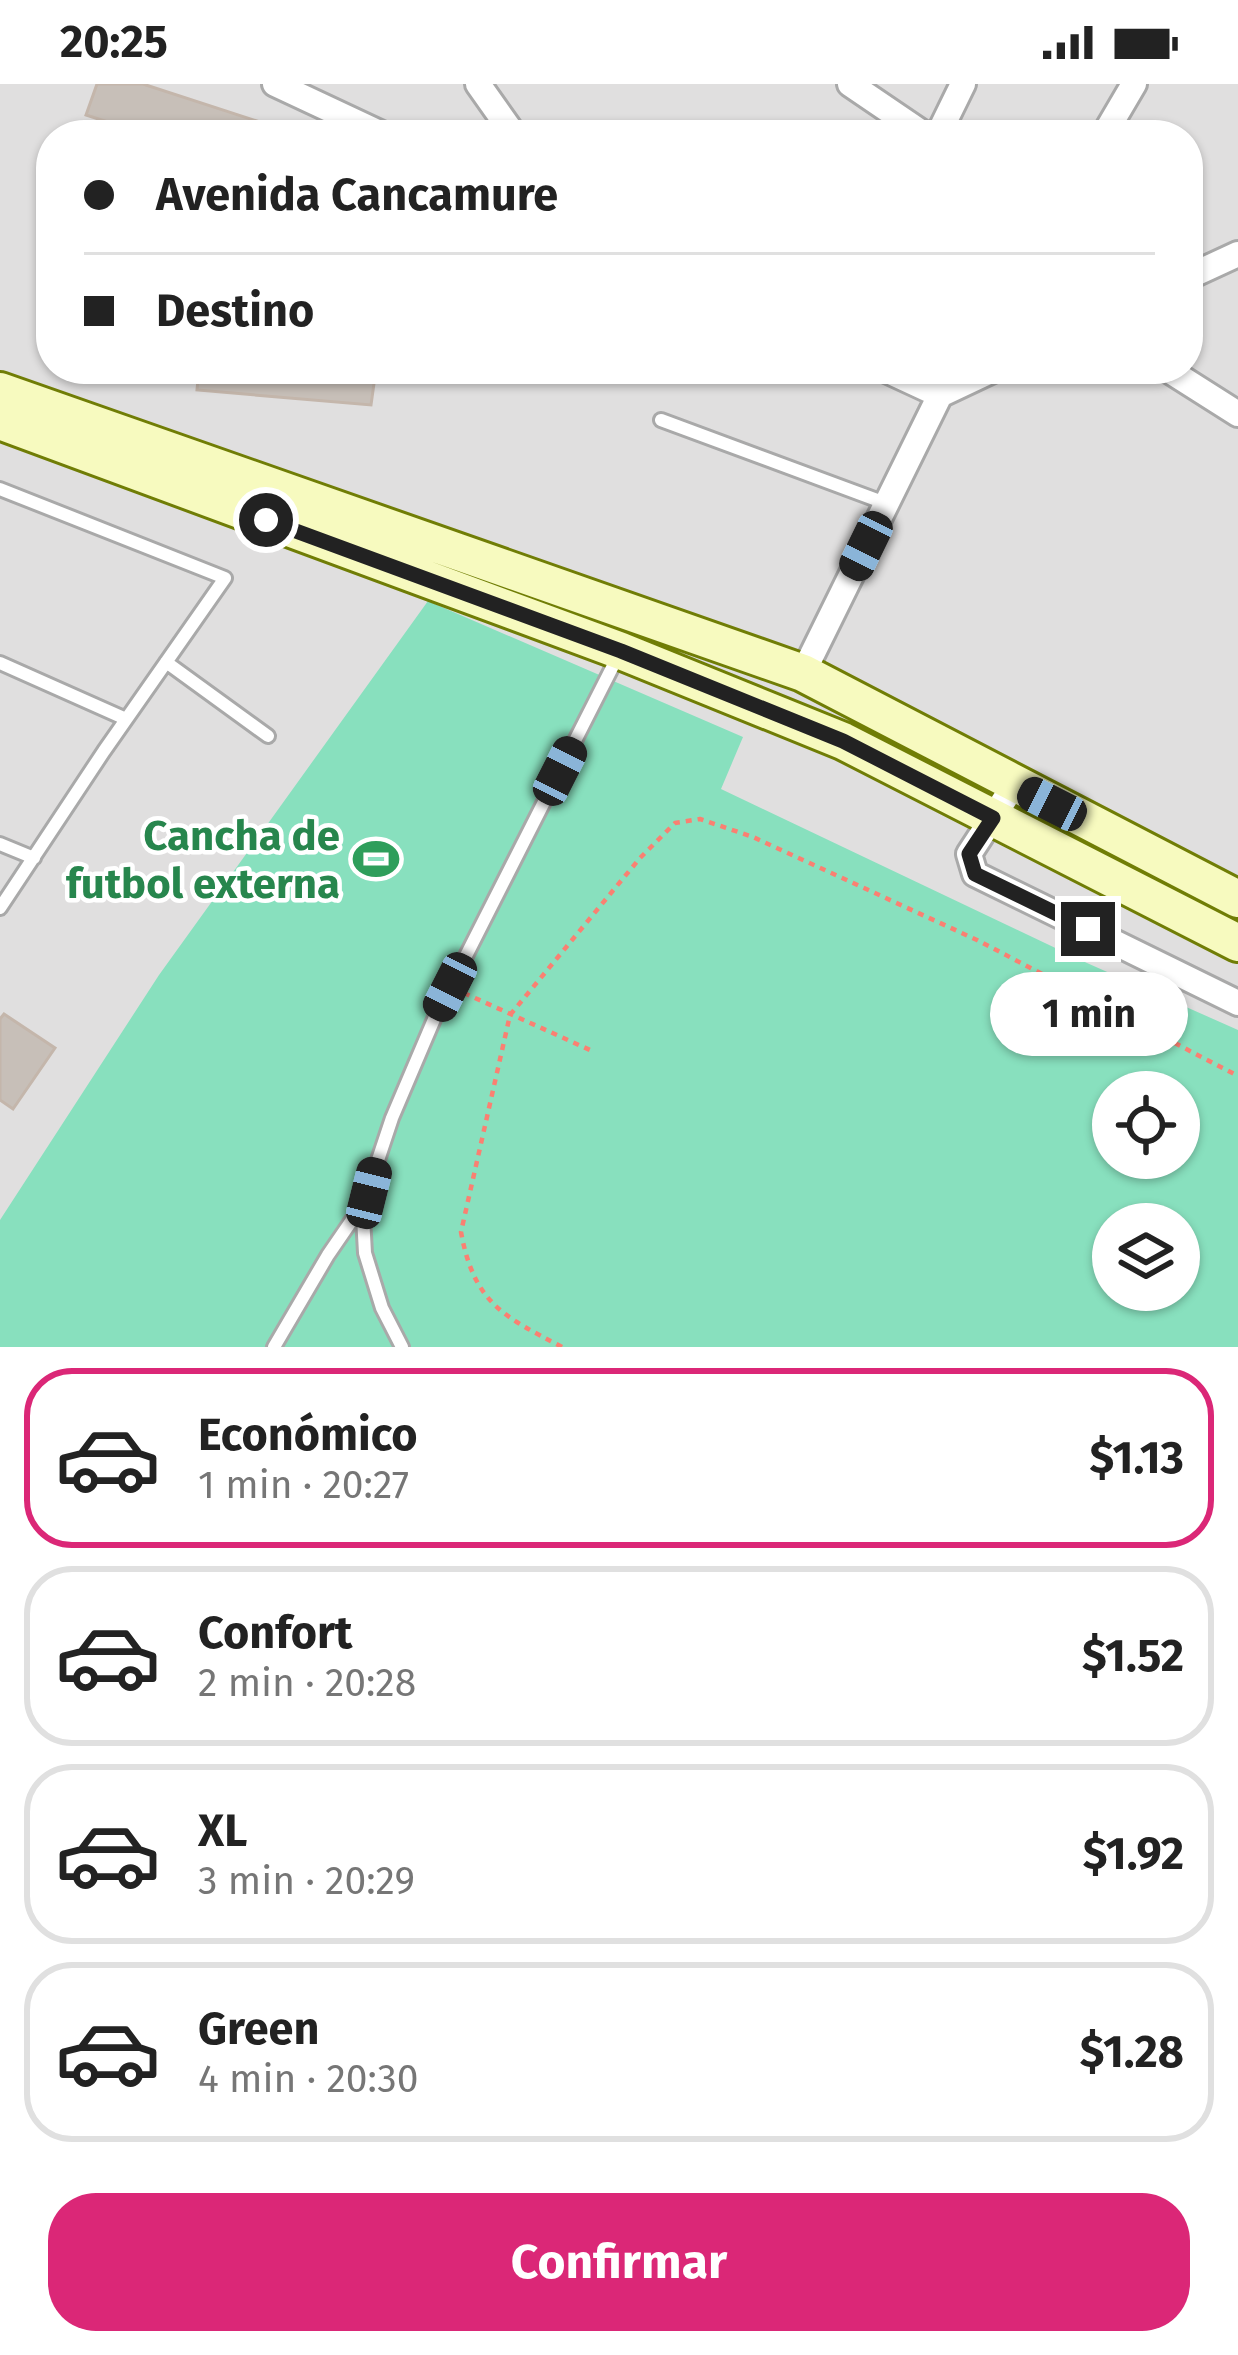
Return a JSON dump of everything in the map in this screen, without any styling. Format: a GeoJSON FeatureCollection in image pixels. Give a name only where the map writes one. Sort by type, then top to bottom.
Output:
{"type":"FeatureCollection","features":[{"type":"Feature","properties":{"kind":"main road"},"geometry":{"type":"LineString","coordinates":[[0,391],[802,674],[1238,899]]}},
{"type":"Feature","properties":{"kind":"main road"},"geometry":{"type":"LineString","coordinates":[[0,422],[621,651],[843,741],[1238,943]]}},
{"type":"Feature","properties":{"kind":"street"},"geometry":{"type":"LineString","coordinates":[[275,84],[352,120]]}},
{"type":"Feature","properties":{"kind":"street"},"geometry":{"type":"LineString","coordinates":[[478,84],[503,120]]}},
{"type":"Feature","properties":{"kind":"street"},"geometry":{"type":"LineString","coordinates":[[850,84],[903,120]]}},
{"type":"Feature","properties":{"kind":"street"},"geometry":{"type":"LineString","coordinates":[[945,120],[963,84]]}},
{"type":"Feature","properties":{"kind":"street"},"geometry":{"type":"LineString","coordinates":[[1113,120],[1134,84]]}},
{"type":"Feature","properties":{"kind":"street"},"geometry":{"type":"LineString","coordinates":[[1203,271],[1238,254]]}},
{"type":"Feature","properties":{"kind":"street"},"geometry":{"type":"LineString","coordinates":[[916,384],[940,395]]}},
{"type":"Feature","properties":{"kind":"street"},"geometry":{"type":"LineString","coordinates":[[802,674],[940,395],[963,384]]}},
{"type":"Feature","properties":{"kind":"street"},"geometry":{"type":"LineString","coordinates":[[1191,384],[1238,414]]}},
{"type":"Feature","properties":{"kind":"street"},"geometry":{"type":"LineString","coordinates":[[621,651],[636,615]]}},
{"type":"Feature","properties":{"kind":"street"},"geometry":{"type":"LineString","coordinates":[[1014,785],[969,854],[975,874],[1238,1003]]}},
{"type":"Feature","properties":{"kind":"lane"},"geometry":{"type":"LineString","coordinates":[[661,420],[886,503]]}},
{"type":"Feature","properties":{"kind":"lane"},"geometry":{"type":"LineString","coordinates":[[0,489],[225,578],[0,908]]}},
{"type":"Feature","properties":{"kind":"lane"},"geometry":{"type":"LineString","coordinates":[[402,1347],[382,1308],[365,1253],[363,1217],[392,1118],[450,987],[621,651]]}},
{"type":"Feature","properties":{"kind":"lane"},"geometry":{"type":"LineString","coordinates":[[166,662],[268,736]]}},
{"type":"Feature","properties":{"kind":"lane"},"geometry":{"type":"LineString","coordinates":[[0,663],[126,719]]}},
{"type":"Feature","properties":{"kind":"lane"},"geometry":{"type":"LineString","coordinates":[[0,844],[34,858]]}},
{"type":"Feature","properties":{"kind":"lane"},"geometry":{"type":"LineString","coordinates":[[274,1347],[328,1255],[352,1220],[363,1217]]}},
{"type":"Feature","properties":{"kind":"path"},"geometry":{"type":"LineString","coordinates":[[562,1347],[509,1320],[493,1305],[466,1260],[461,1232],[510,1015],[675,823],[700,819],[753,837],[977,940],[1238,1076]]}},
{"type":"Feature","properties":{"kind":"path"},"geometry":{"type":"LineString","coordinates":[[450,987],[590,1050]]}},
{"type":"Feature","properties":{"kind":"shaded area"},"geometry":{"type":"Polygon","coordinates":[[[0,84],[1238,84],[1238,1347],[0,1347],[0,84]]]}},
{"type":"Feature","properties":{"kind":"green space"},"geometry":{"type":"Polygon","coordinates":[[[428,601],[743,737],[721,789],[1238,1030],[1238,1347],[0,1347],[0,1220],[159,975],[428,601]]]}},
{"type":"Feature","properties":{"kind":"building"},"geometry":{"type":"Polygon","coordinates":[[[97,84],[143,84],[254,120],[102,120],[86,115],[97,84]]]}},
{"type":"Feature","properties":{"kind":"building"},"geometry":{"type":"Polygon","coordinates":[[[198,384],[374,384],[371,405],[197,390],[198,384]]]}},
{"type":"Feature","properties":{"kind":"building"},"geometry":{"type":"Polygon","coordinates":[[[4,1014],[55,1048],[13,1109],[0,1100],[0,1019],[4,1014]]]}},
{"type":"Feature","properties":{"kind":"place","name":"Cancha de futbol externa"},"geometry":{"type":"Point","coordinates":[376,859]}},
{"type":"Feature","properties":{"kind":"route"},"geometry":{"type":"LineString","coordinates":[[266,520],[621,651],[843,741],[993,818],[969,854],[975,874],[1088,929]]}}]}
